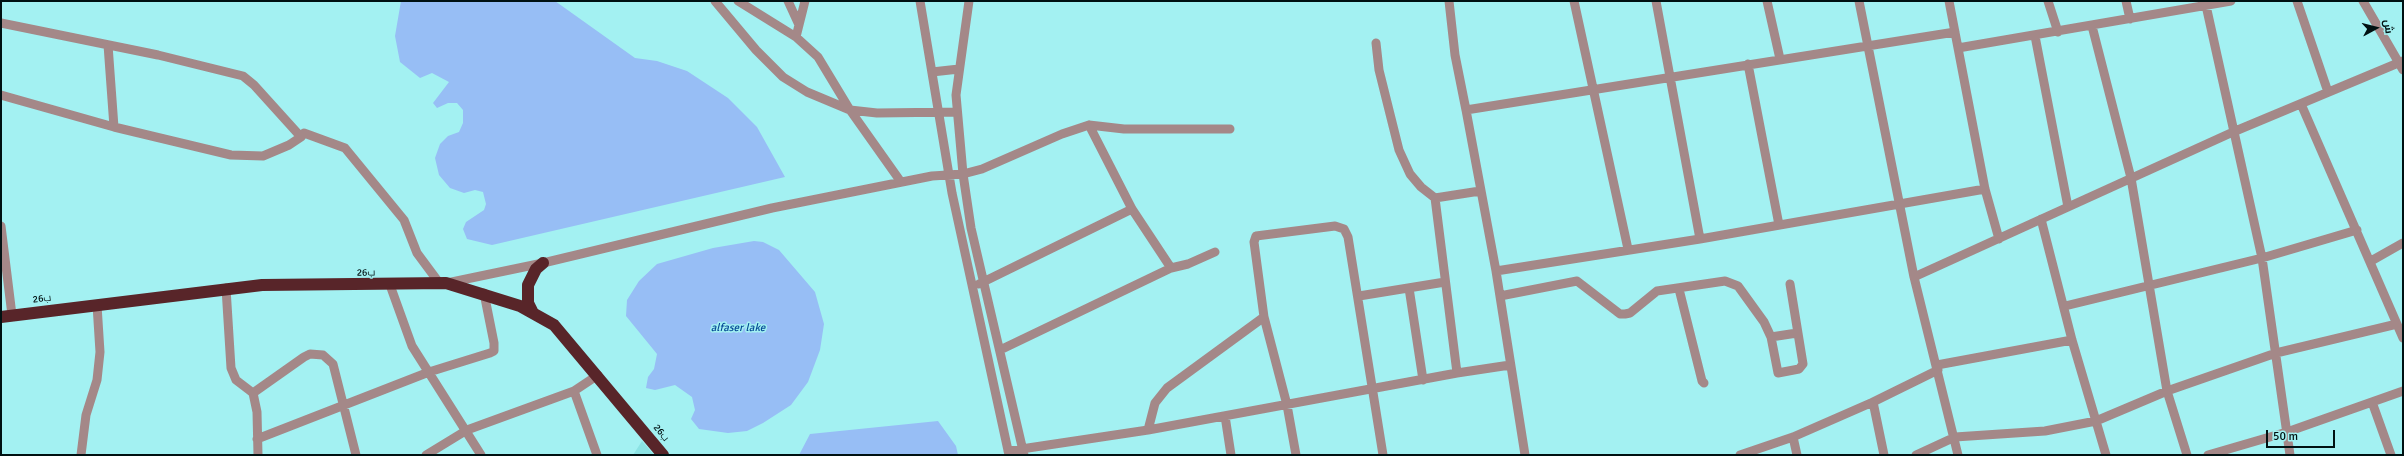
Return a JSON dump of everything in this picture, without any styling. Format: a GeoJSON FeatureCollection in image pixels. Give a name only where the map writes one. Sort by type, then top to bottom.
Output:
{"type":"FeatureCollection","features":[{"type":"Feature","properties":{"kind":"highway"},"geometry":{"type":"LineString","coordinates":[[532,311],[528,303],[528,285],[536,269],[543,264]]}},
{"type":"Feature","properties":{"kind":"highway","name":"26ب"},"geometry":{"type":"LineString","coordinates":[[7,316],[226,288],[262,285],[443,284],[484,293],[532,311],[554,325],[598,375],[663,455]]}},
{"type":"Feature","properties":{"kind":"street"},"geometry":{"type":"LineString","coordinates":[[715,1],[756,50],[783,77],[807,92],[850,110],[877,113],[956,112]]}},
{"type":"Feature","properties":{"kind":"street"},"geometry":{"type":"LineString","coordinates":[[738,1],[796,37],[818,57],[850,110],[901,182]]}},
{"type":"Feature","properties":{"kind":"street"},"geometry":{"type":"LineString","coordinates":[[788,1],[799,25]]}},
{"type":"Feature","properties":{"kind":"street"},"geometry":{"type":"LineString","coordinates":[[796,37],[805,1]]}},
{"type":"Feature","properties":{"kind":"street"},"geometry":{"type":"LineString","coordinates":[[920,1],[937,112],[960,231],[1009,453],[1024,452],[1372,390],[1457,373],[1510,365]]}},
{"type":"Feature","properties":{"kind":"street"},"geometry":{"type":"LineString","coordinates":[[969,1],[959,70],[956,112],[963,174],[971,228],[1024,452]]}},
{"type":"Feature","properties":{"kind":"street"},"geometry":{"type":"LineString","coordinates":[[1449,1],[1455,55],[1496,271],[1525,455]]}},
{"type":"Feature","properties":{"kind":"street"},"geometry":{"type":"LineString","coordinates":[[1574,1],[1628,249]]}},
{"type":"Feature","properties":{"kind":"street"},"geometry":{"type":"LineString","coordinates":[[1656,1],[1700,239]]}},
{"type":"Feature","properties":{"kind":"street"},"geometry":{"type":"LineString","coordinates":[[1767,1],[1780,59]]}},
{"type":"Feature","properties":{"kind":"street"},"geometry":{"type":"LineString","coordinates":[[1859,1],[1898,205],[1914,277],[1955,437],[1958,455]]}},
{"type":"Feature","properties":{"kind":"street"},"geometry":{"type":"LineString","coordinates":[[1949,1],[1985,189],[1999,239]]}},
{"type":"Feature","properties":{"kind":"street"},"geometry":{"type":"LineString","coordinates":[[2048,1],[2058,32]]}},
{"type":"Feature","properties":{"kind":"street"},"geometry":{"type":"LineString","coordinates":[[2126,1],[2130,19]]}},
{"type":"Feature","properties":{"kind":"street"},"geometry":{"type":"LineString","coordinates":[[1958,48],[2092,26],[2205,3],[2231,1]]}},
{"type":"Feature","properties":{"kind":"street"},"geometry":{"type":"LineString","coordinates":[[2297,1],[2328,92]]}},
{"type":"Feature","properties":{"kind":"street"},"geometry":{"type":"LineString","coordinates":[[1914,277],[2233,132],[2328,92],[2402,64],[2363,1]]}},
{"type":"Feature","properties":{"kind":"street"},"geometry":{"type":"LineString","coordinates":[[2205,3],[2262,258],[2290,455]]}},
{"type":"Feature","properties":{"kind":"street"},"geometry":{"type":"LineString","coordinates":[[1,23],[158,55],[243,76],[254,85],[301,137]]}},
{"type":"Feature","properties":{"kind":"street"},"geometry":{"type":"LineString","coordinates":[[2092,26],[2131,178],[2148,286],[2167,391],[2187,455]]}},
{"type":"Feature","properties":{"kind":"street"},"geometry":{"type":"LineString","coordinates":[[1466,110],[1671,76],[1954,32]]}},
{"type":"Feature","properties":{"kind":"street"},"geometry":{"type":"LineString","coordinates":[[2035,36],[2068,207]]}},
{"type":"Feature","properties":{"kind":"street"},"geometry":{"type":"LineString","coordinates":[[1376,43],[1379,70],[1399,150],[1410,174],[1421,187],[1435,198],[1457,373]]}},
{"type":"Feature","properties":{"kind":"street"},"geometry":{"type":"LineString","coordinates":[[108,45],[114,127]]}},
{"type":"Feature","properties":{"kind":"street"},"geometry":{"type":"LineString","coordinates":[[1748,64],[1779,225]]}},
{"type":"Feature","properties":{"kind":"street"},"geometry":{"type":"LineString","coordinates":[[932,72],[959,70]]}},
{"type":"Feature","properties":{"kind":"street"},"geometry":{"type":"LineString","coordinates":[[1,95],[114,127],[197,148],[246,156],[263,156],[289,146],[304,133],[345,148],[404,220],[417,253],[443,284],[543,264],[772,208],[901,182],[963,174],[982,169],[1062,134],[1089,125],[1124,129],[1230,129]]}},
{"type":"Feature","properties":{"kind":"street"},"geometry":{"type":"LineString","coordinates":[[2301,104],[2358,230],[2403,338]]}},
{"type":"Feature","properties":{"kind":"street"},"geometry":{"type":"LineString","coordinates":[[1089,125],[1132,209],[1171,268]]}},
{"type":"Feature","properties":{"kind":"street"},"geometry":{"type":"LineString","coordinates":[[1496,271],[1628,249],[1700,239],[1985,189]]}},
{"type":"Feature","properties":{"kind":"street"},"geometry":{"type":"LineString","coordinates":[[1435,198],[1480,191]]}},
{"type":"Feature","properties":{"kind":"street"},"geometry":{"type":"LineString","coordinates":[[972,288],[1132,209]]}},
{"type":"Feature","properties":{"kind":"street"},"geometry":{"type":"LineString","coordinates":[[2040,219],[2072,340],[2106,455]]}},
{"type":"Feature","properties":{"kind":"street"},"geometry":{"type":"LineString","coordinates":[[1,226],[7,316]]}},
{"type":"Feature","properties":{"kind":"street"},"geometry":{"type":"LineString","coordinates":[[1296,455],[1287,405],[1264,317],[1254,242],[1256,236],[1335,226],[1344,229],[1348,237],[1359,296],[1383,455]]}},
{"type":"Feature","properties":{"kind":"street"},"geometry":{"type":"LineString","coordinates":[[960,231],[971,228]]}},
{"type":"Feature","properties":{"kind":"street"},"geometry":{"type":"LineString","coordinates":[[2064,306],[2262,258],[2358,230]]}},
{"type":"Feature","properties":{"kind":"street"},"geometry":{"type":"LineString","coordinates":[[2371,261],[2403,243]]}},
{"type":"Feature","properties":{"kind":"street"},"geometry":{"type":"LineString","coordinates":[[1000,350],[1171,268],[1188,264],[1215,252]]}},
{"type":"Feature","properties":{"kind":"street"},"geometry":{"type":"LineString","coordinates":[[1500,296],[1577,281],[1620,314],[1626,314],[1630,313],[1657,291],[1679,289],[1725,281],[1734,284],[1764,322],[1772,337],[1778,373],[1802,367],[1790,284]]}},
{"type":"Feature","properties":{"kind":"street"},"geometry":{"type":"LineString","coordinates":[[1359,296],[1445,282]]}},
{"type":"Feature","properties":{"kind":"street"},"geometry":{"type":"LineString","coordinates":[[390,284],[412,346],[481,455]]}},
{"type":"Feature","properties":{"kind":"street"},"geometry":{"type":"LineString","coordinates":[[226,288],[231,368],[236,380],[253,393],[257,412],[258,455]]}},
{"type":"Feature","properties":{"kind":"street"},"geometry":{"type":"LineString","coordinates":[[1409,288],[1423,380]]}},
{"type":"Feature","properties":{"kind":"street"},"geometry":{"type":"LineString","coordinates":[[1679,289],[1702,381],[1704,383]]}},
{"type":"Feature","properties":{"kind":"street"},"geometry":{"type":"LineString","coordinates":[[257,439],[429,372],[494,351],[484,293]]}},
{"type":"Feature","properties":{"kind":"street"},"geometry":{"type":"LineString","coordinates":[[81,455],[86,414],[96,380],[100,352],[97,305]]}},
{"type":"Feature","properties":{"kind":"street"},"geometry":{"type":"LineString","coordinates":[[1148,430],[1155,403],[1167,388],[1264,317]]}},
{"type":"Feature","properties":{"kind":"street"},"geometry":{"type":"LineString","coordinates":[[1916,455],[1955,437],[2045,431],[2096,420],[2167,391],[2276,353],[2397,324]]}},
{"type":"Feature","properties":{"kind":"street"},"geometry":{"type":"LineString","coordinates":[[1772,337],[1797,333]]}},
{"type":"Feature","properties":{"kind":"street"},"geometry":{"type":"LineString","coordinates":[[1740,455],[1793,437],[1873,402],[1937,367],[2072,340]]}},
{"type":"Feature","properties":{"kind":"street"},"geometry":{"type":"LineString","coordinates":[[253,393],[304,357],[317,353],[329,358],[333,364],[342,405],[356,455]]}},
{"type":"Feature","properties":{"kind":"street"},"geometry":{"type":"LineString","coordinates":[[992,376],[1004,372]]}},
{"type":"Feature","properties":{"kind":"street"},"geometry":{"type":"LineString","coordinates":[[428,455],[466,430],[574,391],[598,375]]}},
{"type":"Feature","properties":{"kind":"street"},"geometry":{"type":"LineString","coordinates":[[574,391],[597,455]]}},
{"type":"Feature","properties":{"kind":"street"},"geometry":{"type":"LineString","coordinates":[[2208,455],[2287,432],[2403,391]]}},
{"type":"Feature","properties":{"kind":"street"},"geometry":{"type":"LineString","coordinates":[[1873,402],[1884,455]]}},
{"type":"Feature","properties":{"kind":"street"},"geometry":{"type":"LineString","coordinates":[[2372,402],[2391,455]]}},
{"type":"Feature","properties":{"kind":"street"},"geometry":{"type":"LineString","coordinates":[[1225,416],[1231,455]]}},
{"type":"Feature","properties":{"kind":"street"},"geometry":{"type":"LineString","coordinates":[[1793,437],[1797,455]]}},
{"type":"Feature","properties":{"kind":"shaded area"},"geometry":{"type":"Polygon","coordinates":[[[642,441],[654,455],[633,455],[642,441]]]}},
{"type":"Feature","properties":{"kind":"water"},"geometry":{"type":"Polygon","coordinates":[[[401,1],[555,1],[635,58],[657,61],[687,71],[728,98],[757,127],[785,177],[492,245],[467,239],[463,229],[466,222],[484,210],[486,204],[483,192],[475,190],[464,193],[450,188],[439,175],[435,158],[440,144],[448,136],[459,132],[463,123],[463,110],[457,103],[448,103],[437,108],[433,103],[449,82],[432,73],[420,78],[400,62],[395,36],[401,1]]]}},
{"type":"Feature","properties":{"kind":"water","name":"alfaser lake"},"geometry":{"type":"Polygon","coordinates":[[[754,241],[763,242],[779,250],[815,292],[824,324],[820,350],[808,382],[791,405],[763,423],[747,431],[728,433],[699,429],[691,419],[695,410],[692,397],[675,385],[655,390],[646,388],[648,377],[654,369],[657,354],[626,316],[627,300],[639,281],[657,264],[713,248],[754,241]]]}},
{"type":"Feature","properties":{"kind":"water"},"geometry":{"type":"Polygon","coordinates":[[[938,421],[956,446],[958,455],[799,455],[810,434],[938,421]]]}}]}
